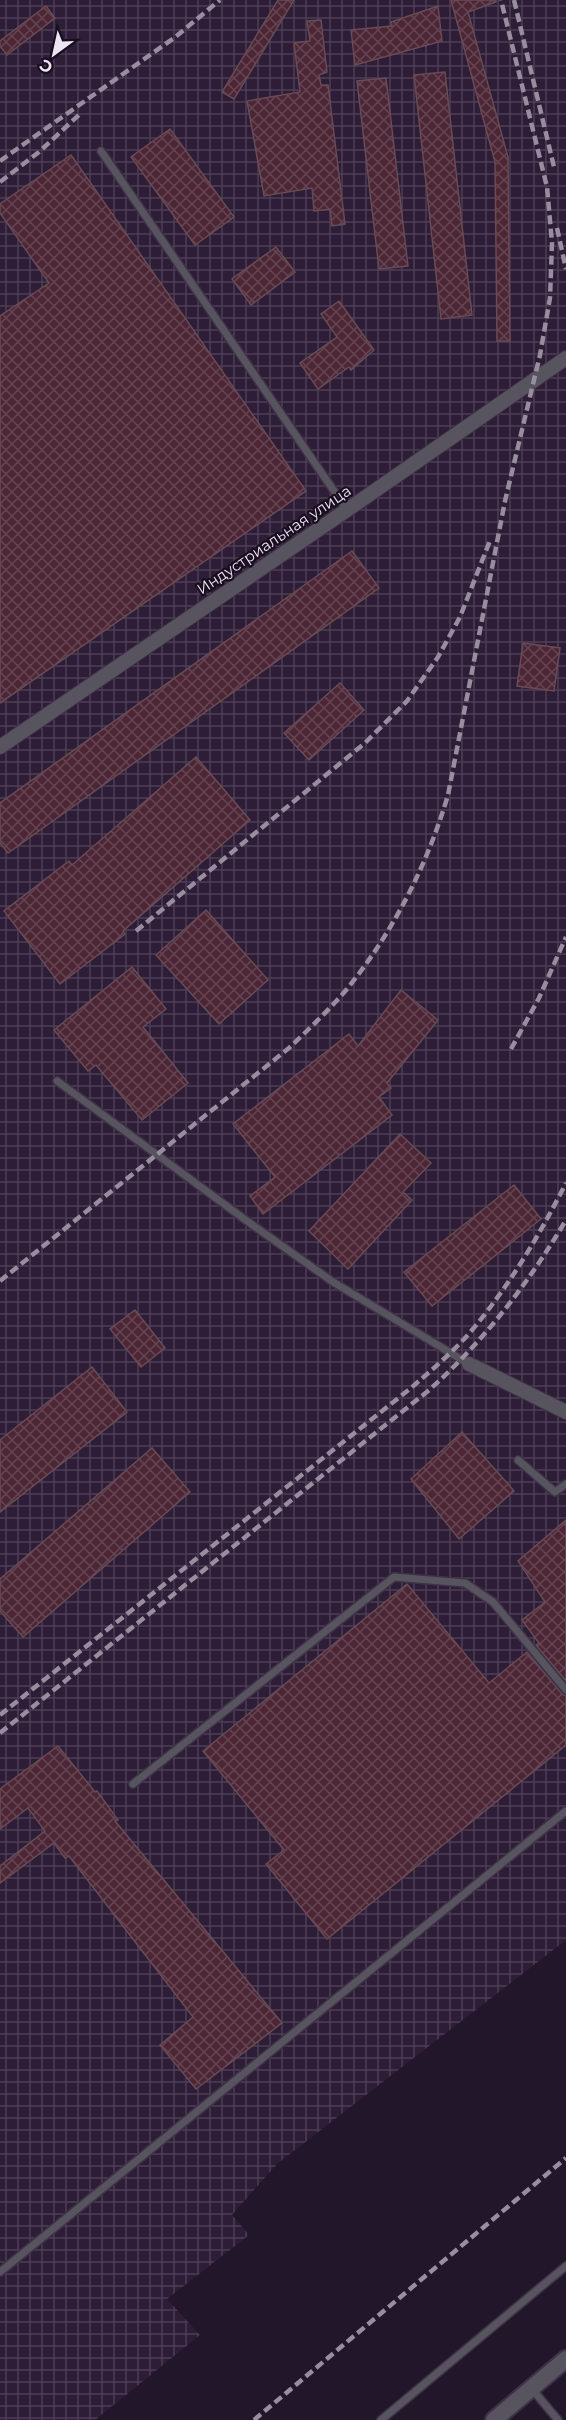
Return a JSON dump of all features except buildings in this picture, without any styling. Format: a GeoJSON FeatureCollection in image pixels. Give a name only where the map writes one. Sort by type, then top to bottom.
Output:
{"type":"FeatureCollection","features":[{"type":"Feature","properties":{"kind":"street","name":"Индустриальная улица"},"geometry":{"type":"LineString","coordinates":[[0,747],[566,358]]}},
{"type":"Feature","properties":{"kind":"street"},"geometry":{"type":"LineString","coordinates":[[469,1364],[566,1412]]}},
{"type":"Feature","properties":{"kind":"street"},"geometry":{"type":"LineString","coordinates":[[494,2420],[566,2360]]}},
{"type":"Feature","properties":{"kind":"lane"},"geometry":{"type":"LineString","coordinates":[[101,151],[347,510]]}},
{"type":"Feature","properties":{"kind":"lane"},"geometry":{"type":"LineString","coordinates":[[57,1081],[333,1282],[469,1364]]}},
{"type":"Feature","properties":{"kind":"lane"},"geometry":{"type":"LineString","coordinates":[[518,1460],[555,1492],[566,1484]]}},
{"type":"Feature","properties":{"kind":"lane"},"geometry":{"type":"LineString","coordinates":[[133,1784],[394,1577],[465,1583],[493,1602],[566,1690]]}},
{"type":"Feature","properties":{"kind":"lane"},"geometry":{"type":"LineString","coordinates":[[0,2272],[566,1811]]}},
{"type":"Feature","properties":{"kind":"lane"},"geometry":{"type":"LineString","coordinates":[[381,2420],[566,2266]]}},
{"type":"Feature","properties":{"kind":"lane"},"geometry":{"type":"LineString","coordinates":[[532,2389],[558,2420]]}},
{"type":"Feature","properties":{"kind":"shaded area"},"geometry":{"type":"Polygon","coordinates":[[[0,0],[566,0],[566,1940],[277,2164],[232,2215],[249,2235],[167,2299],[200,2335],[95,2420],[0,2420],[0,0]]]}},
{"type":"Feature","properties":{"kind":"railway"},"geometry":{"type":"LineString","coordinates":[[0,161],[174,38],[220,0]]}},
{"type":"Feature","properties":{"kind":"railway"},"geometry":{"type":"LineString","coordinates":[[0,1281],[289,1048],[319,1019],[347,989],[379,945],[407,897],[430,847],[448,795],[505,501],[540,355],[550,298],[552,243],[547,187],[501,0]]}},
{"type":"Feature","properties":{"kind":"railway"},"geometry":{"type":"LineString","coordinates":[[514,0],[554,167]]}},
{"type":"Feature","properties":{"kind":"railway"},"geometry":{"type":"LineString","coordinates":[[0,182],[39,152],[81,113]]}},
{"type":"Feature","properties":{"kind":"railway"},"geometry":{"type":"LineString","coordinates":[[557,228],[566,269]]}},
{"type":"Feature","properties":{"kind":"railway"},"geometry":{"type":"LineString","coordinates":[[136,931],[365,743],[407,701],[438,657],[460,617],[491,538]]}},
{"type":"Feature","properties":{"kind":"railway"},"geometry":{"type":"LineString","coordinates":[[511,1049],[539,998],[566,937]]}},
{"type":"Feature","properties":{"kind":"railway"},"geometry":{"type":"LineString","coordinates":[[0,1715],[446,1358],[470,1333],[503,1290],[536,1238],[566,1183]]}},
{"type":"Feature","properties":{"kind":"railway"},"geometry":{"type":"LineString","coordinates":[[0,1733],[428,1391],[468,1352],[504,1311],[566,1220]]}},
{"type":"Feature","properties":{"kind":"railway"},"geometry":{"type":"LineString","coordinates":[[254,2420],[566,2158]]}}]}
